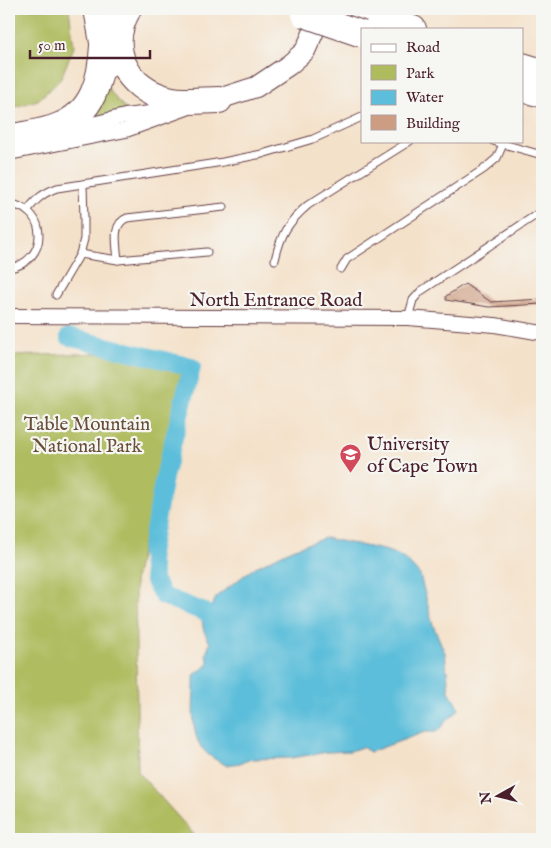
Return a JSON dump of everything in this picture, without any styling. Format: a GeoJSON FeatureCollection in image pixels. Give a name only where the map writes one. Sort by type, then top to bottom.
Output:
{"type":"FeatureCollection","features":[{"type":"Feature","properties":{"kind":"highway"},"geometry":{"type":"LineString","coordinates":[[97,9],[106,59],[114,81],[120,90],[130,98],[149,107],[187,108]]}},
{"type":"Feature","properties":{"kind":"highway"},"geometry":{"type":"LineString","coordinates":[[128,9],[120,28],[120,52],[126,70],[134,80],[142,88],[153,94],[171,100],[219,100]]}},
{"type":"Feature","properties":{"kind":"highway"},"geometry":{"type":"LineString","coordinates":[[290,9],[365,19],[409,28]]}},
{"type":"Feature","properties":{"kind":"highway"},"geometry":{"type":"LineString","coordinates":[[9,138],[60,126],[83,111],[100,78],[103,44]]}},
{"type":"Feature","properties":{"kind":"highway"},"geometry":{"type":"LineString","coordinates":[[524,67],[542,72]]}},
{"type":"Feature","properties":{"kind":"highway"},"geometry":{"type":"LineString","coordinates":[[524,90],[542,94]]}},
{"type":"Feature","properties":{"kind":"main road"},"geometry":{"type":"LineString","coordinates":[[289,64],[309,9]]}},
{"type":"Feature","properties":{"kind":"main road"},"geometry":{"type":"LineString","coordinates":[[187,108],[219,100],[256,87],[289,64],[305,51],[324,9]]}},
{"type":"Feature","properties":{"kind":"street"},"geometry":{"type":"LineString","coordinates":[[9,144],[125,116],[187,108]]}},
{"type":"Feature","properties":{"kind":"street"},"geometry":{"type":"LineString","coordinates":[[9,153],[126,130],[187,108]]}},
{"type":"Feature","properties":{"kind":"street","name":"North Entrance Road"},"geometry":{"type":"LineString","coordinates":[[9,316],[408,318],[495,325],[542,332]]}},
{"type":"Feature","properties":{"kind":"lane"},"geometry":{"type":"LineString","coordinates":[[27,211],[35,200],[46,192],[82,184],[262,154],[313,139],[361,117]]}},
{"type":"Feature","properties":{"kind":"lane"},"geometry":{"type":"LineString","coordinates":[[275,260],[285,228],[296,215],[308,205],[408,142]]}},
{"type":"Feature","properties":{"kind":"lane"},"geometry":{"type":"LineString","coordinates":[[496,142],[542,155]]}},
{"type":"Feature","properties":{"kind":"lane"},"geometry":{"type":"LineString","coordinates":[[341,269],[347,259],[484,169],[497,158],[503,144]]}},
{"type":"Feature","properties":{"kind":"lane"},"geometry":{"type":"LineString","coordinates":[[56,295],[80,254],[84,230],[82,184]]}},
{"type":"Feature","properties":{"kind":"lane"},"geometry":{"type":"LineString","coordinates":[[9,204],[20,207],[34,218],[39,236],[34,254],[27,261],[9,268]]}},
{"type":"Feature","properties":{"kind":"lane"},"geometry":{"type":"LineString","coordinates":[[118,260],[116,230],[122,220],[224,207]]}},
{"type":"Feature","properties":{"kind":"lane"},"geometry":{"type":"LineString","coordinates":[[408,318],[414,300],[421,291],[542,211]]}},
{"type":"Feature","properties":{"kind":"lane"},"geometry":{"type":"LineString","coordinates":[[80,254],[118,260],[207,252]]}},
{"type":"Feature","properties":{"kind":"green space"},"geometry":{"type":"Polygon","coordinates":[[[9,9],[69,9],[74,47],[60,80],[38,100],[9,109],[9,9]]]}},
{"type":"Feature","properties":{"kind":"green space"},"geometry":{"type":"Polygon","coordinates":[[[107,87],[127,110],[92,117],[107,87]]]}},
{"type":"Feature","properties":{"kind":"green space","name":"Table Mountain National Park"},"geometry":{"type":"Polygon","coordinates":[[[103,353],[183,367],[135,579],[138,772],[198,839],[9,839],[9,356],[103,353]]]}},
{"type":"Feature","properties":{"kind":"water"},"geometry":{"type":"Polygon","coordinates":[[[325,538],[384,550],[398,555],[408,562],[420,575],[433,625],[445,653],[449,691],[459,709],[436,732],[425,732],[370,752],[362,747],[350,751],[328,752],[291,758],[252,759],[226,765],[210,756],[203,749],[195,733],[193,714],[194,675],[208,665],[206,654],[210,643],[203,628],[204,612],[210,609],[217,596],[254,568],[292,549],[325,538]]]}},
{"type":"Feature","properties":{"kind":"building"},"geometry":{"type":"Polygon","coordinates":[[[465,284],[491,302],[542,299],[542,304],[489,307],[446,300],[446,296],[465,284]]]}},
{"type":"Feature","properties":{"kind":"waterway"},"geometry":{"type":"LineString","coordinates":[[69,337],[192,367],[164,477],[150,553],[154,581],[163,596],[204,612]]}},
{"type":"Feature","properties":{"kind":"place","name":"University of Cape Town"},"geometry":{"type":"Point","coordinates":[351,473]}}]}
